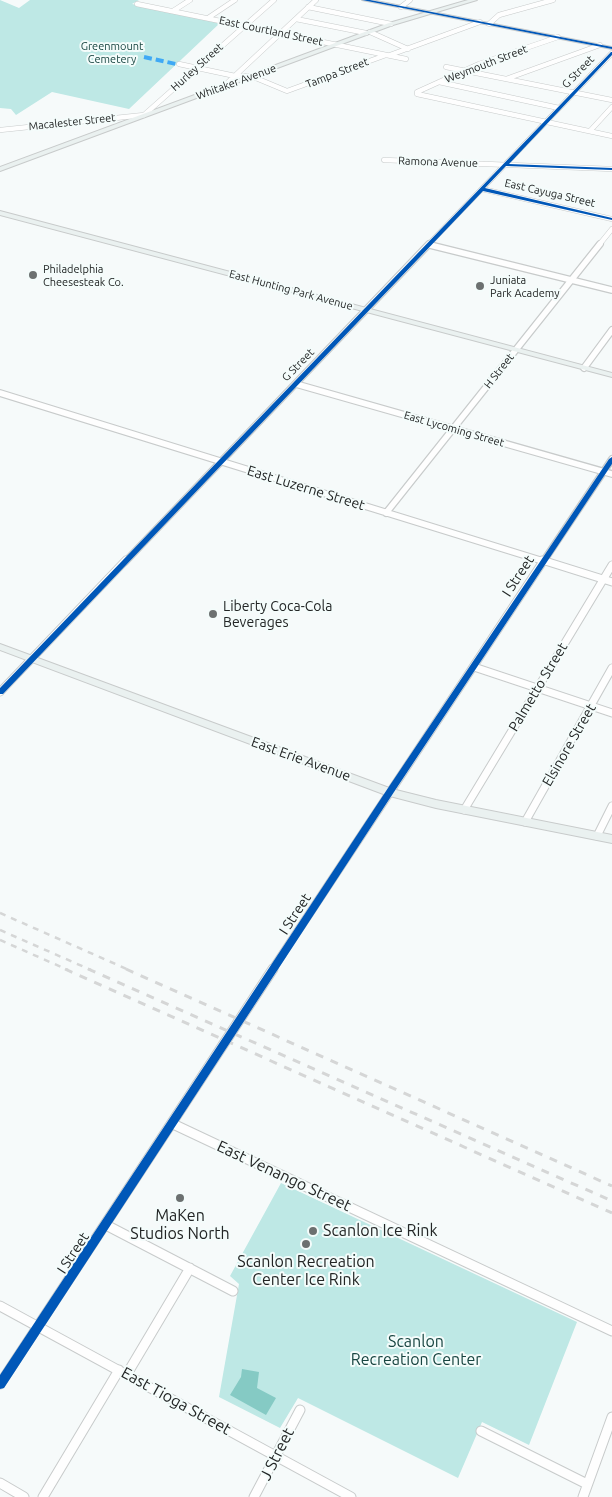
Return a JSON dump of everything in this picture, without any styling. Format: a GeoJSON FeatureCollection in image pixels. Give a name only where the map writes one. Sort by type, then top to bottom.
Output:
{"type":"FeatureCollection","features":[{"type":"Feature","properties":{"kind":"main road","name":"Whitaker Avenue"},"geometry":{"type":"LineString","coordinates":[[0,170],[335,44],[391,24],[474,0]]}},
{"type":"Feature","properties":{"kind":"main road","name":"East Hunting Park Avenue"},"geometry":{"type":"LineString","coordinates":[[0,213],[612,375]]}},
{"type":"Feature","properties":{"kind":"main road","name":"East Erie Avenue"},"geometry":{"type":"LineString","coordinates":[[0,647],[390,792],[464,810],[612,839]]}},
{"type":"Feature","properties":{"kind":"street","name":"East Courtland Street"},"geometry":{"type":"LineString","coordinates":[[143,0],[137,4],[406,58]]}},
{"type":"Feature","properties":{"kind":"street"},"geometry":{"type":"LineString","coordinates":[[173,11],[190,0]]}},
{"type":"Feature","properties":{"kind":"street"},"geometry":{"type":"LineString","coordinates":[[208,18],[235,0]]}},
{"type":"Feature","properties":{"kind":"street","name":"Hurley Street"},"geometry":{"type":"LineString","coordinates":[[144,116],[195,68],[274,0]]}},
{"type":"Feature","properties":{"kind":"street"},"geometry":{"type":"LineString","coordinates":[[224,86],[316,0]]}},
{"type":"Feature","properties":{"kind":"street"},"geometry":{"type":"LineString","coordinates":[[364,0],[612,48]]}},
{"type":"Feature","properties":{"kind":"street"},"geometry":{"type":"LineString","coordinates":[[401,7],[410,0]]}},
{"type":"Feature","properties":{"kind":"street"},"geometry":{"type":"LineString","coordinates":[[489,24],[500,15],[553,0]]}},
{"type":"Feature","properties":{"kind":"street"},"geometry":{"type":"LineString","coordinates":[[308,7],[391,24]]}},
{"type":"Feature","properties":{"kind":"street"},"geometry":{"type":"LineString","coordinates":[[296,19],[368,33],[408,49]]}},
{"type":"Feature","properties":{"kind":"street","name":"Tampa Street"},"geometry":{"type":"LineString","coordinates":[[251,76],[287,92],[480,22]]}},
{"type":"Feature","properties":{"kind":"street","name":"Weymouth Street"},"geometry":{"type":"LineString","coordinates":[[545,122],[417,94],[464,70],[558,37]]}},
{"type":"Feature","properties":{"kind":"street"},"geometry":{"type":"LineString","coordinates":[[506,79],[600,45]]}},
{"type":"Feature","properties":{"kind":"street","name":"G Street"},"geometry":{"type":"LineString","coordinates":[[0,692],[612,53]]}},
{"type":"Feature","properties":{"kind":"street"},"geometry":{"type":"LineString","coordinates":[[179,64],[235,76],[251,76]]}},
{"type":"Feature","properties":{"kind":"street"},"geometry":{"type":"LineString","coordinates":[[446,67],[612,100]]}},
{"type":"Feature","properties":{"kind":"street"},"geometry":{"type":"LineString","coordinates":[[439,82],[559,108]]}},
{"type":"Feature","properties":{"kind":"street"},"geometry":{"type":"LineString","coordinates":[[590,132],[612,107]]}},
{"type":"Feature","properties":{"kind":"street","name":"Macalester Street"},"geometry":{"type":"LineString","coordinates":[[0,130],[144,116]]}},
{"type":"Feature","properties":{"kind":"street"},"geometry":{"type":"LineString","coordinates":[[545,122],[612,136]]}},
{"type":"Feature","properties":{"kind":"street","name":"Ramona Avenue"},"geometry":{"type":"LineString","coordinates":[[384,160],[612,168]]}},
{"type":"Feature","properties":{"kind":"street","name":"East Cayuga Street"},"geometry":{"type":"LineString","coordinates":[[482,189],[612,219]]}},
{"type":"Feature","properties":{"kind":"street","name":"H Street"},"geometry":{"type":"LineString","coordinates":[[386,513],[612,229]]}},
{"type":"Feature","properties":{"kind":"street"},"geometry":{"type":"LineString","coordinates":[[430,245],[612,290]]}},
{"type":"Feature","properties":{"kind":"street"},"geometry":{"type":"LineString","coordinates":[[584,368],[612,330]]}},
{"type":"Feature","properties":{"kind":"street","name":"East Lycoming Street"},"geometry":{"type":"LineString","coordinates":[[296,384],[612,474]]}},
{"type":"Feature","properties":{"kind":"street","name":"East Luzerne Street"},"geometry":{"type":"LineString","coordinates":[[0,394],[612,582]]}},
{"type":"Feature","properties":{"kind":"street","name":"I Street"},"geometry":{"type":"LineString","coordinates":[[0,1384],[39,1328],[390,792],[612,459]]}},
{"type":"Feature","properties":{"kind":"street","name":"Palmetto Street"},"geometry":{"type":"LineString","coordinates":[[464,810],[612,565]]}},
{"type":"Feature","properties":{"kind":"street"},"geometry":{"type":"LineString","coordinates":[[474,667],[612,713]]}},
{"type":"Feature","properties":{"kind":"street","name":"Elsinore Street"},"geometry":{"type":"LineString","coordinates":[[525,822],[612,668]]}},
{"type":"Feature","properties":{"kind":"street"},"geometry":{"type":"LineString","coordinates":[[597,836],[612,806]]}},
{"type":"Feature","properties":{"kind":"street","name":"East Venango Street"},"geometry":{"type":"LineString","coordinates":[[173,1124],[612,1331]]}},
{"type":"Feature","properties":{"kind":"street"},"geometry":{"type":"LineString","coordinates":[[106,1225],[233,1291]]}},
{"type":"Feature","properties":{"kind":"street"},"geometry":{"type":"LineString","coordinates":[[42,1497],[190,1268]]}},
{"type":"Feature","properties":{"kind":"street","name":"East Tioga Street"},"geometry":{"type":"LineString","coordinates":[[0,1306],[351,1497]]}},
{"type":"Feature","properties":{"kind":"street","name":"J Street"},"geometry":{"type":"LineString","coordinates":[[254,1497],[300,1410]]}},
{"type":"Feature","properties":{"kind":"street"},"geometry":{"type":"LineString","coordinates":[[583,1497],[612,1416]]}},
{"type":"Feature","properties":{"kind":"street"},"geometry":{"type":"LineString","coordinates":[[481,1431],[587,1484]]}},
{"type":"Feature","properties":{"kind":"street"},"geometry":{"type":"LineString","coordinates":[[0,1483],[24,1497]]}},
{"type":"Feature","properties":{"kind":"green space","name":"Greenmount Cemetery"},"geometry":{"type":"Polygon","coordinates":[[[0,0],[19,8],[30,0],[139,0],[132,4],[220,23],[129,109],[52,92],[16,115],[11,109],[0,108],[0,0]]]}},
{"type":"Feature","properties":{"kind":"green space","name":"Scanlon Recreation Center"},"geometry":{"type":"Polygon","coordinates":[[[281,1183],[577,1322],[529,1445],[482,1422],[458,1478],[298,1398],[280,1428],[219,1397],[239,1284],[230,1276],[281,1183]]]}},
{"type":"Feature","properties":{"kind":"shaded area"},"geometry":{"type":"Polygon","coordinates":[[[242,1369],[259,1372],[257,1388],[276,1398],[266,1415],[230,1395],[241,1377],[242,1369]]]}},
{"type":"Feature","properties":{"kind":"railway"},"geometry":{"type":"LineString","coordinates":[[0,913],[129,970]]}},
{"type":"Feature","properties":{"kind":"railway"},"geometry":{"type":"LineString","coordinates":[[0,930],[91,970]]}},
{"type":"Feature","properties":{"kind":"railway"},"geometry":{"type":"LineString","coordinates":[[0,940],[68,970]]}},
{"type":"Feature","properties":{"kind":"railway"},"geometry":{"type":"LineString","coordinates":[[65,969],[612,1213]]}},
{"type":"Feature","properties":{"kind":"railway"},"geometry":{"type":"LineString","coordinates":[[88,969],[612,1201]]}},
{"type":"Feature","properties":{"kind":"railway"},"geometry":{"type":"LineString","coordinates":[[126,969],[612,1186]]}},
{"type":"Feature","properties":{"kind":"marked path"},"geometry":{"type":"LineString","coordinates":[[144,57],[176,64]]}},
{"type":"Feature","properties":{"kind":"cycle path"},"geometry":{"type":"LineString","coordinates":[[364,0],[612,48]]}},
{"type":"Feature","properties":{"kind":"cycle path"},"geometry":{"type":"LineString","coordinates":[[0,692],[612,53]]}},
{"type":"Feature","properties":{"kind":"cycle path"},"geometry":{"type":"LineString","coordinates":[[505,165],[612,169]]}},
{"type":"Feature","properties":{"kind":"cycle path"},"geometry":{"type":"LineString","coordinates":[[482,189],[612,219]]}},
{"type":"Feature","properties":{"kind":"cycle path"},"geometry":{"type":"LineString","coordinates":[[0,1384],[391,790],[612,459]]}},
{"type":"Feature","properties":{"kind":"place","name":"Philadelphia Cheesesteak Co."},"geometry":{"type":"Point","coordinates":[33,275]}},
{"type":"Feature","properties":{"kind":"place","name":"Juniata Park Academy"},"geometry":{"type":"Point","coordinates":[480,286]}},
{"type":"Feature","properties":{"kind":"place","name":"Liberty Coca-Cola Beverages"},"geometry":{"type":"Point","coordinates":[213,614]}},
{"type":"Feature","properties":{"kind":"place","name":"MaKen Studios North"},"geometry":{"type":"Point","coordinates":[180,1198]}},
{"type":"Feature","properties":{"kind":"place","name":"Scanlon Ice Rink"},"geometry":{"type":"Point","coordinates":[313,1231]}},
{"type":"Feature","properties":{"kind":"place","name":"Scanlon Recreation Center Ice Rink"},"geometry":{"type":"Point","coordinates":[306,1244]}}]}
